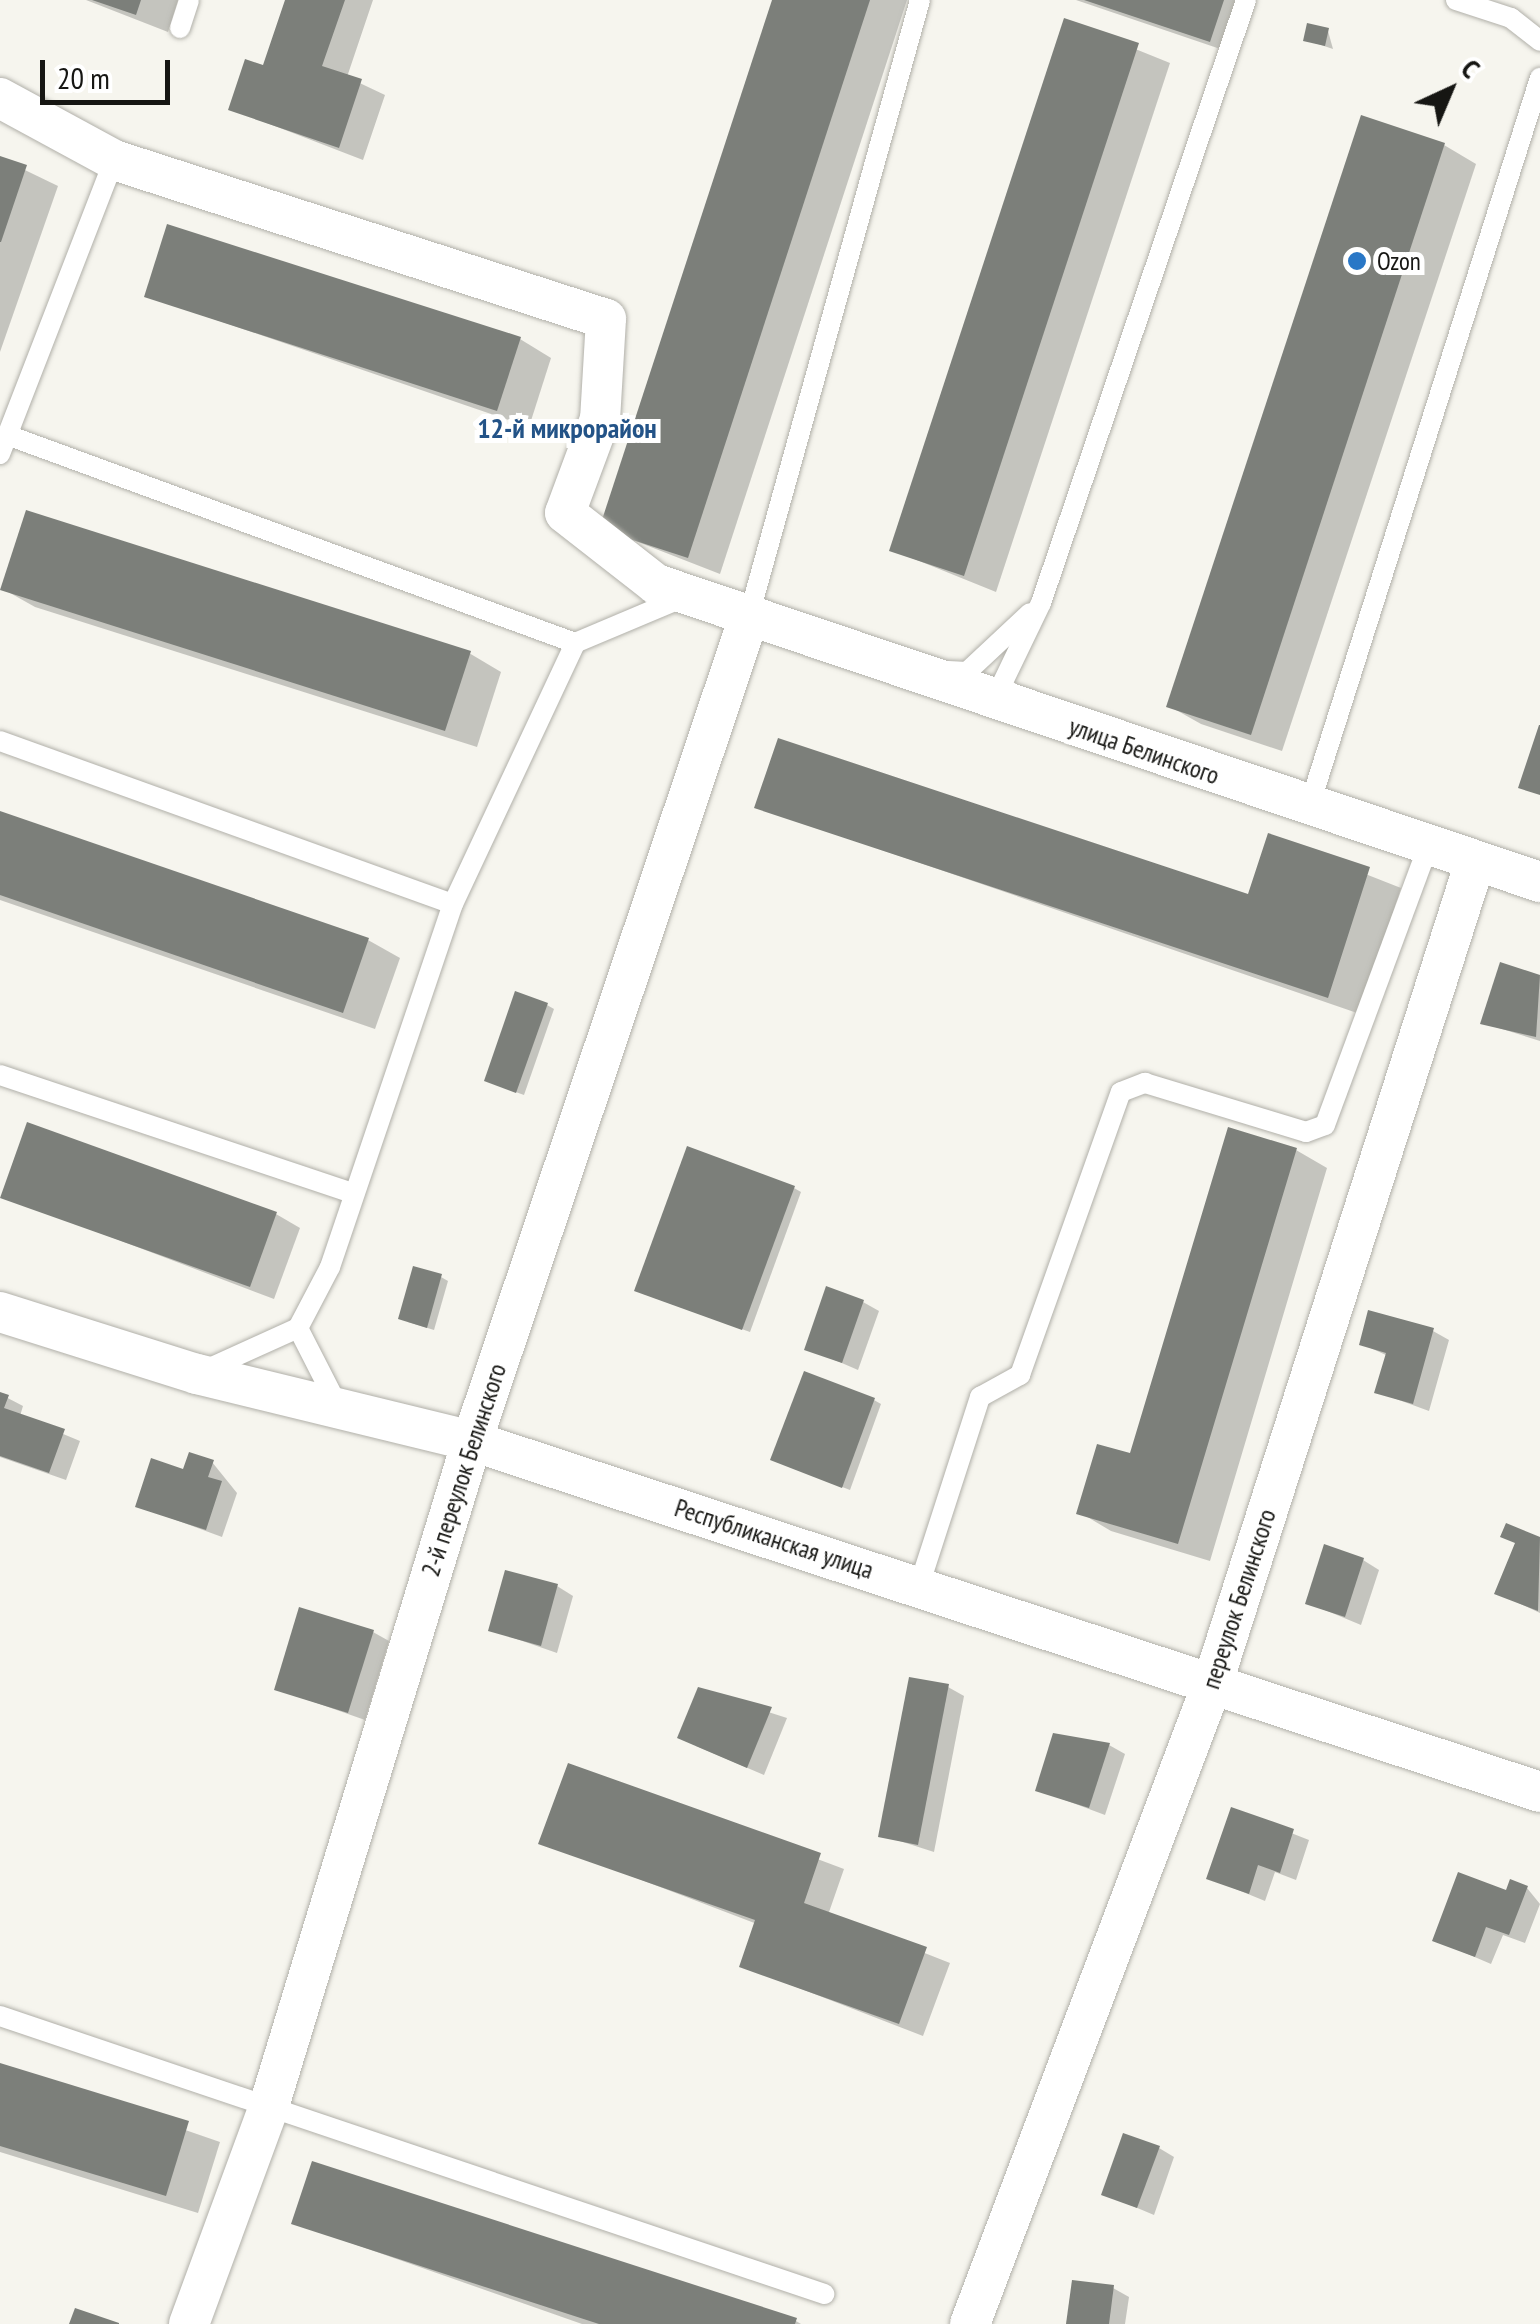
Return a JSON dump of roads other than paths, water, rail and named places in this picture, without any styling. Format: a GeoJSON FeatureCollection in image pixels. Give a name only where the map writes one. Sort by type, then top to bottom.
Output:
{"type":"FeatureCollection","features":[{"type":"Feature","properties":{"kind":"street"},"geometry":{"type":"LineString","coordinates":[[0,98],[114,160]]}},
{"type":"Feature","properties":{"kind":"street","name":"улица Белинского"},"geometry":{"type":"LineString","coordinates":[[114,160],[606,318],[600,419],[566,513],[656,584],[748,620],[1540,882]]}},
{"type":"Feature","properties":{"kind":"street","name":"2-й переулок Белинского"},"geometry":{"type":"LineString","coordinates":[[189,2324],[269,2106],[472,1441],[748,620]]}},
{"type":"Feature","properties":{"kind":"street","name":"переулок Белинского"},"geometry":{"type":"LineString","coordinates":[[970,2324],[1212,1682],[1475,862]]}},
{"type":"Feature","properties":{"kind":"street","name":"Республиканская улица"},"geometry":{"type":"LineString","coordinates":[[0,1312],[197,1374],[342,1413],[472,1441],[1540,1792]]}},
{"type":"Feature","properties":{"kind":"lane"},"geometry":{"type":"LineString","coordinates":[[180,28],[189,0]]}},
{"type":"Feature","properties":{"kind":"lane"},"geometry":{"type":"LineString","coordinates":[[748,620],[920,0]]}},
{"type":"Feature","properties":{"kind":"lane"},"geometry":{"type":"LineString","coordinates":[[1045,718],[1001,686],[1041,603],[1246,0]]}},
{"type":"Feature","properties":{"kind":"lane"},"geometry":{"type":"LineString","coordinates":[[1456,0],[1511,18],[1540,41]]}},
{"type":"Feature","properties":{"kind":"lane"},"geometry":{"type":"LineString","coordinates":[[1309,807],[1540,78]]}},
{"type":"Feature","properties":{"kind":"lane"},"geometry":{"type":"LineString","coordinates":[[114,160],[3,444],[575,644],[689,598]]}},
{"type":"Feature","properties":{"kind":"lane"},"geometry":{"type":"LineString","coordinates":[[896,669],[968,672],[1041,603]]}},
{"type":"Feature","properties":{"kind":"lane"},"geometry":{"type":"LineString","coordinates":[[197,1374],[298,1328],[352,1193],[453,904],[575,644]]}},
{"type":"Feature","properties":{"kind":"lane"},"geometry":{"type":"LineString","coordinates":[[0,741],[453,904]]}},
{"type":"Feature","properties":{"kind":"lane"},"geometry":{"type":"LineString","coordinates":[[920,1586],[980,1397],[1020,1376],[1121,1092],[1145,1083],[1306,1132],[1325,1125],[1428,846]]}},
{"type":"Feature","properties":{"kind":"lane"},"geometry":{"type":"LineString","coordinates":[[0,1075],[352,1193]]}},
{"type":"Feature","properties":{"kind":"lane"},"geometry":{"type":"LineString","coordinates":[[298,1328],[342,1413]]}},
{"type":"Feature","properties":{"kind":"lane"},"geometry":{"type":"LineString","coordinates":[[0,2016],[824,2294]]}},
{"type":"Feature","properties":{"kind":"place","name":"Ozon"},"geometry":{"type":"Point","coordinates":[1357,261]}},
{"type":"Feature","properties":{"kind":"district","name":"12-й микрорайон"},"geometry":{"type":"Point","coordinates":[567,428]}}]}
